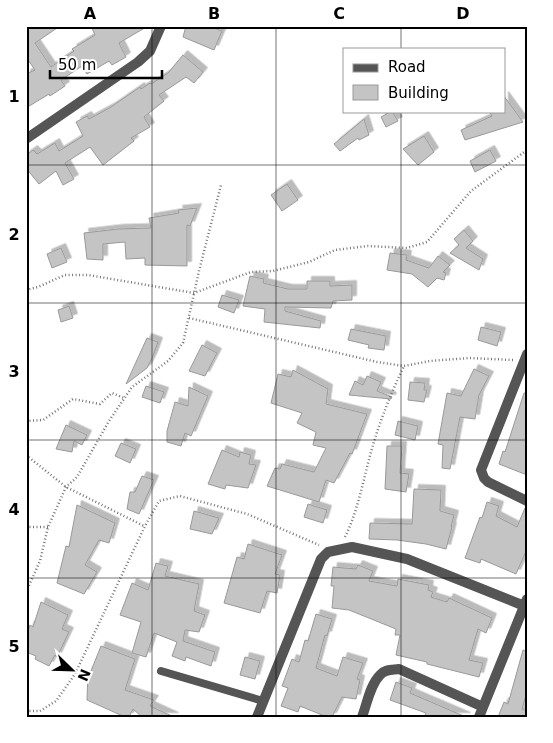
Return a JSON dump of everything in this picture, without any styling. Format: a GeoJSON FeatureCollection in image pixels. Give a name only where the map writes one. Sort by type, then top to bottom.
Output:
{"type":"FeatureCollection","features":[{"type":"Feature","properties":{"kind":"street"},"geometry":{"type":"LineString","coordinates":[[26,139],[138,62],[150,51],[160,26]]}},
{"type":"Feature","properties":{"kind":"street"},"geometry":{"type":"LineString","coordinates":[[525,358],[481,470],[488,482],[527,501]]}},
{"type":"Feature","properties":{"kind":"street"},"geometry":{"type":"LineString","coordinates":[[257,717],[321,559],[328,552],[352,547],[407,559],[526,604],[479,717]]}},
{"type":"Feature","properties":{"kind":"street"},"geometry":{"type":"LineString","coordinates":[[362,717],[372,688],[380,674],[388,670],[399,669],[483,706]]}},
{"type":"Feature","properties":{"kind":"lane"},"geometry":{"type":"LineString","coordinates":[[161,671],[263,701]]}},
{"type":"Feature","properties":{"kind":"path"},"geometry":{"type":"LineString","coordinates":[[26,290],[38,287],[65,275],[88,275],[194,293],[251,272],[273,272],[309,262],[336,250],[368,246],[407,248],[427,242],[471,191],[527,150]]}},
{"type":"Feature","properties":{"kind":"path"},"geometry":{"type":"LineString","coordinates":[[26,592],[40,561],[48,527],[66,486],[77,477],[109,421],[132,387],[168,361],[183,343],[222,185]]}},
{"type":"Feature","properties":{"kind":"path"},"geometry":{"type":"LineString","coordinates":[[189,318],[404,366],[430,361],[469,358],[525,358]]}},
{"type":"Feature","properties":{"kind":"path"},"geometry":{"type":"LineString","coordinates":[[339,549],[351,524],[374,442],[394,387],[404,366]]}},
{"type":"Feature","properties":{"kind":"path"},"geometry":{"type":"LineString","coordinates":[[26,421],[43,420],[73,399],[100,404],[112,394],[124,398]]}},
{"type":"Feature","properties":{"kind":"path"},"geometry":{"type":"LineString","coordinates":[[26,455],[66,486],[145,526]]}},
{"type":"Feature","properties":{"kind":"path"},"geometry":{"type":"LineString","coordinates":[[26,711],[40,711],[56,701],[75,674],[145,526],[159,501],[180,496],[247,514],[315,543],[328,552]]}},
{"type":"Feature","properties":{"kind":"path"},"geometry":{"type":"LineString","coordinates":[[26,527],[48,527]]}},
{"type":"Feature","properties":{"kind":"building"},"geometry":{"type":"Polygon","coordinates":[[[26,26],[60,26],[35,43],[51,67],[74,51],[72,49],[95,35],[91,26],[148,26],[119,43],[126,57],[112,65],[109,61],[87,74],[82,66],[61,80],[65,86],[26,108],[26,74],[35,70],[26,57],[26,26]]]}},
{"type":"Feature","properties":{"kind":"building"},"geometry":{"type":"Polygon","coordinates":[[[186,26],[209,26],[222,31],[214,50],[183,37],[186,26]]]}},
{"type":"Feature","properties":{"kind":"building"},"geometry":{"type":"Polygon","coordinates":[[[183,55],[203,72],[194,83],[186,77],[159,95],[164,101],[144,117],[150,127],[131,138],[134,141],[103,165],[90,147],[65,163],[74,179],[63,185],[56,171],[39,184],[26,168],[26,155],[33,150],[37,154],[55,143],[59,151],[83,136],[76,122],[87,116],[89,119],[111,107],[140,87],[141,89],[151,84],[168,73],[183,55]]]}},
{"type":"Feature","properties":{"kind":"building"},"geometry":{"type":"Polygon","coordinates":[[[506,99],[523,122],[465,140],[461,130],[492,116],[490,112],[506,112],[506,99]]]}},
{"type":"Feature","properties":{"kind":"building"},"geometry":{"type":"Polygon","coordinates":[[[393,112],[398,121],[386,127],[381,117],[393,112]]]}},
{"type":"Feature","properties":{"kind":"building"},"geometry":{"type":"Polygon","coordinates":[[[364,119],[369,135],[359,140],[358,138],[340,151],[334,144],[364,119]]]}},
{"type":"Feature","properties":{"kind":"building"},"geometry":{"type":"Polygon","coordinates":[[[424,136],[434,152],[418,165],[403,149],[424,136]]]}},
{"type":"Feature","properties":{"kind":"building"},"geometry":{"type":"Polygon","coordinates":[[[490,150],[496,161],[475,172],[470,161],[490,150]]]}},
{"type":"Feature","properties":{"kind":"building"},"geometry":{"type":"Polygon","coordinates":[[[287,184],[298,200],[282,211],[271,195],[287,184]]]}},
{"type":"Feature","properties":{"kind":"building"},"geometry":{"type":"Polygon","coordinates":[[[197,208],[190,226],[187,225],[187,266],[145,265],[145,258],[126,259],[125,242],[103,244],[103,260],[87,259],[84,233],[151,228],[149,218],[179,213],[178,210],[197,208]]]}},
{"type":"Feature","properties":{"kind":"building"},"geometry":{"type":"Polygon","coordinates":[[[464,230],[473,241],[466,248],[483,259],[479,270],[450,253],[459,245],[454,239],[464,230]]]}},
{"type":"Feature","properties":{"kind":"building"},"geometry":{"type":"Polygon","coordinates":[[[61,248],[67,262],[52,268],[47,254],[61,248]]]}},
{"type":"Feature","properties":{"kind":"building"},"geometry":{"type":"Polygon","coordinates":[[[390,253],[407,255],[406,260],[429,268],[438,256],[450,265],[443,272],[446,273],[444,280],[437,278],[428,287],[412,274],[387,270],[390,253]]]}},
{"type":"Feature","properties":{"kind":"building"},"geometry":{"type":"Polygon","coordinates":[[[250,276],[264,279],[263,283],[288,289],[307,289],[307,281],[330,281],[330,286],[352,285],[352,300],[333,301],[331,308],[285,307],[285,311],[321,321],[320,328],[264,322],[265,309],[243,306],[250,276]]]}},
{"type":"Feature","properties":{"kind":"building"},"geometry":{"type":"Polygon","coordinates":[[[222,295],[239,300],[234,313],[218,307],[222,295]]]}},
{"type":"Feature","properties":{"kind":"building"},"geometry":{"type":"Polygon","coordinates":[[[69,306],[73,318],[61,322],[58,310],[69,306]]]}},
{"type":"Feature","properties":{"kind":"building"},"geometry":{"type":"Polygon","coordinates":[[[481,327],[501,332],[497,346],[478,340],[481,327]]]}},
{"type":"Feature","properties":{"kind":"building"},"geometry":{"type":"Polygon","coordinates":[[[351,329],[386,336],[384,350],[368,348],[369,345],[348,340],[351,329]]]}},
{"type":"Feature","properties":{"kind":"building"},"geometry":{"type":"Polygon","coordinates":[[[147,338],[158,342],[153,356],[147,368],[126,384],[147,338]]]}},
{"type":"Feature","properties":{"kind":"building"},"geometry":{"type":"Polygon","coordinates":[[[202,345],[217,353],[205,376],[189,371],[202,345]]]}},
{"type":"Feature","properties":{"kind":"building"},"geometry":{"type":"Polygon","coordinates":[[[474,369],[489,376],[479,395],[475,419],[460,417],[450,469],[442,468],[443,445],[438,444],[447,393],[461,396],[474,369]]]}},
{"type":"Feature","properties":{"kind":"building"},"geometry":{"type":"Polygon","coordinates":[[[293,370],[328,389],[326,404],[367,414],[352,454],[350,453],[334,483],[326,480],[319,502],[267,486],[275,468],[280,469],[282,464],[314,472],[326,448],[313,445],[316,432],[297,423],[302,413],[271,403],[278,374],[291,377],[293,370]]]}},
{"type":"Feature","properties":{"kind":"building"},"geometry":{"type":"Polygon","coordinates":[[[367,376],[381,382],[377,391],[392,397],[391,399],[349,395],[355,381],[363,385],[367,376]]]}},
{"type":"Feature","properties":{"kind":"building"},"geometry":{"type":"Polygon","coordinates":[[[410,382],[425,383],[424,390],[427,390],[424,402],[408,400],[410,382]]]}},
{"type":"Feature","properties":{"kind":"building"},"geometry":{"type":"Polygon","coordinates":[[[146,386],[164,392],[160,403],[142,397],[146,386]]]}},
{"type":"Feature","properties":{"kind":"building"},"geometry":{"type":"Polygon","coordinates":[[[189,387],[208,396],[191,436],[185,433],[181,446],[167,442],[167,431],[175,402],[188,406],[189,387]]]}},
{"type":"Feature","properties":{"kind":"building"},"geometry":{"type":"Polygon","coordinates":[[[524,393],[527,393],[527,475],[499,464],[503,451],[505,452],[524,393]]]}},
{"type":"Feature","properties":{"kind":"building"},"geometry":{"type":"Polygon","coordinates":[[[398,421],[418,426],[415,440],[395,435],[398,421]]]}},
{"type":"Feature","properties":{"kind":"building"},"geometry":{"type":"Polygon","coordinates":[[[66,425],[87,435],[82,445],[74,441],[72,452],[56,449],[66,425]]]}},
{"type":"Feature","properties":{"kind":"building"},"geometry":{"type":"Polygon","coordinates":[[[121,443],[136,449],[130,463],[115,456],[121,443]]]}},
{"type":"Feature","properties":{"kind":"building"},"geometry":{"type":"Polygon","coordinates":[[[387,446],[402,446],[400,473],[409,474],[406,492],[385,489],[387,446]]]}},
{"type":"Feature","properties":{"kind":"building"},"geometry":{"type":"Polygon","coordinates":[[[222,450],[239,457],[240,452],[251,455],[249,464],[256,465],[248,488],[226,485],[225,489],[208,484],[222,450]]]}},
{"type":"Feature","properties":{"kind":"building"},"geometry":{"type":"Polygon","coordinates":[[[142,476],[154,480],[139,514],[127,509],[130,492],[135,492],[142,476]]]}},
{"type":"Feature","properties":{"kind":"building"},"geometry":{"type":"Polygon","coordinates":[[[414,489],[441,490],[440,511],[454,515],[446,549],[397,540],[369,539],[370,523],[412,524],[414,489]]]}},
{"type":"Feature","properties":{"kind":"building"},"geometry":{"type":"Polygon","coordinates":[[[487,502],[499,506],[496,516],[517,527],[525,508],[527,508],[527,549],[516,574],[481,559],[480,563],[465,558],[487,502]]]}},
{"type":"Feature","properties":{"kind":"building"},"geometry":{"type":"Polygon","coordinates":[[[308,504],[327,510],[323,523],[304,517],[308,504]]]}},
{"type":"Feature","properties":{"kind":"building"},"geometry":{"type":"Polygon","coordinates":[[[77,505],[115,523],[109,543],[99,540],[85,565],[97,572],[84,594],[57,583],[66,546],[69,547],[77,505]]]}},
{"type":"Feature","properties":{"kind":"building"},"geometry":{"type":"Polygon","coordinates":[[[194,511],[219,518],[212,534],[190,529],[194,511]]]}},
{"type":"Feature","properties":{"kind":"building"},"geometry":{"type":"Polygon","coordinates":[[[248,544],[282,555],[275,574],[280,575],[277,593],[267,591],[260,613],[224,603],[237,557],[244,559],[248,544]]]}},
{"type":"Feature","properties":{"kind":"building"},"geometry":{"type":"Polygon","coordinates":[[[156,563],[168,566],[165,576],[199,584],[194,611],[205,615],[199,632],[185,630],[183,641],[215,652],[211,666],[186,657],[185,661],[172,656],[177,642],[154,633],[146,657],[132,653],[141,622],[120,615],[132,583],[148,590],[156,563]]]}},
{"type":"Feature","properties":{"kind":"building"},"geometry":{"type":"Polygon","coordinates":[[[358,565],[373,571],[369,581],[397,586],[398,579],[429,585],[428,590],[433,592],[431,597],[447,602],[449,598],[492,618],[486,633],[478,629],[469,660],[483,663],[479,677],[396,655],[400,635],[395,635],[396,629],[349,610],[332,608],[334,586],[331,586],[333,567],[356,569],[358,565]]]}},
{"type":"Feature","properties":{"kind":"building"},"geometry":{"type":"Polygon","coordinates":[[[41,602],[68,615],[62,629],[69,632],[57,657],[55,655],[49,666],[35,659],[36,656],[26,652],[26,636],[30,625],[33,627],[41,602]]]}},
{"type":"Feature","properties":{"kind":"building"},"geometry":{"type":"Polygon","coordinates":[[[316,614],[332,619],[327,636],[325,635],[316,668],[337,676],[343,657],[363,663],[357,679],[360,680],[356,699],[342,697],[332,717],[327,717],[300,706],[298,712],[281,706],[288,688],[282,686],[292,659],[299,662],[305,640],[308,641],[316,614]]]}},
{"type":"Feature","properties":{"kind":"building"},"geometry":{"type":"Polygon","coordinates":[[[101,646],[135,659],[125,690],[154,700],[150,706],[174,717],[142,717],[133,709],[129,717],[125,717],[87,700],[88,671],[91,671],[101,646]]]}},
{"type":"Feature","properties":{"kind":"building"},"geometry":{"type":"Polygon","coordinates":[[[523,650],[527,651],[527,692],[522,709],[527,711],[527,717],[498,717],[504,702],[508,704],[523,650]]]}},
{"type":"Feature","properties":{"kind":"building"},"geometry":{"type":"Polygon","coordinates":[[[245,657],[260,661],[255,679],[240,675],[245,657]]]}},
{"type":"Feature","properties":{"kind":"building"},"geometry":{"type":"Polygon","coordinates":[[[396,682],[412,688],[410,693],[466,717],[424,717],[426,713],[390,700],[396,682]]]}}]}
